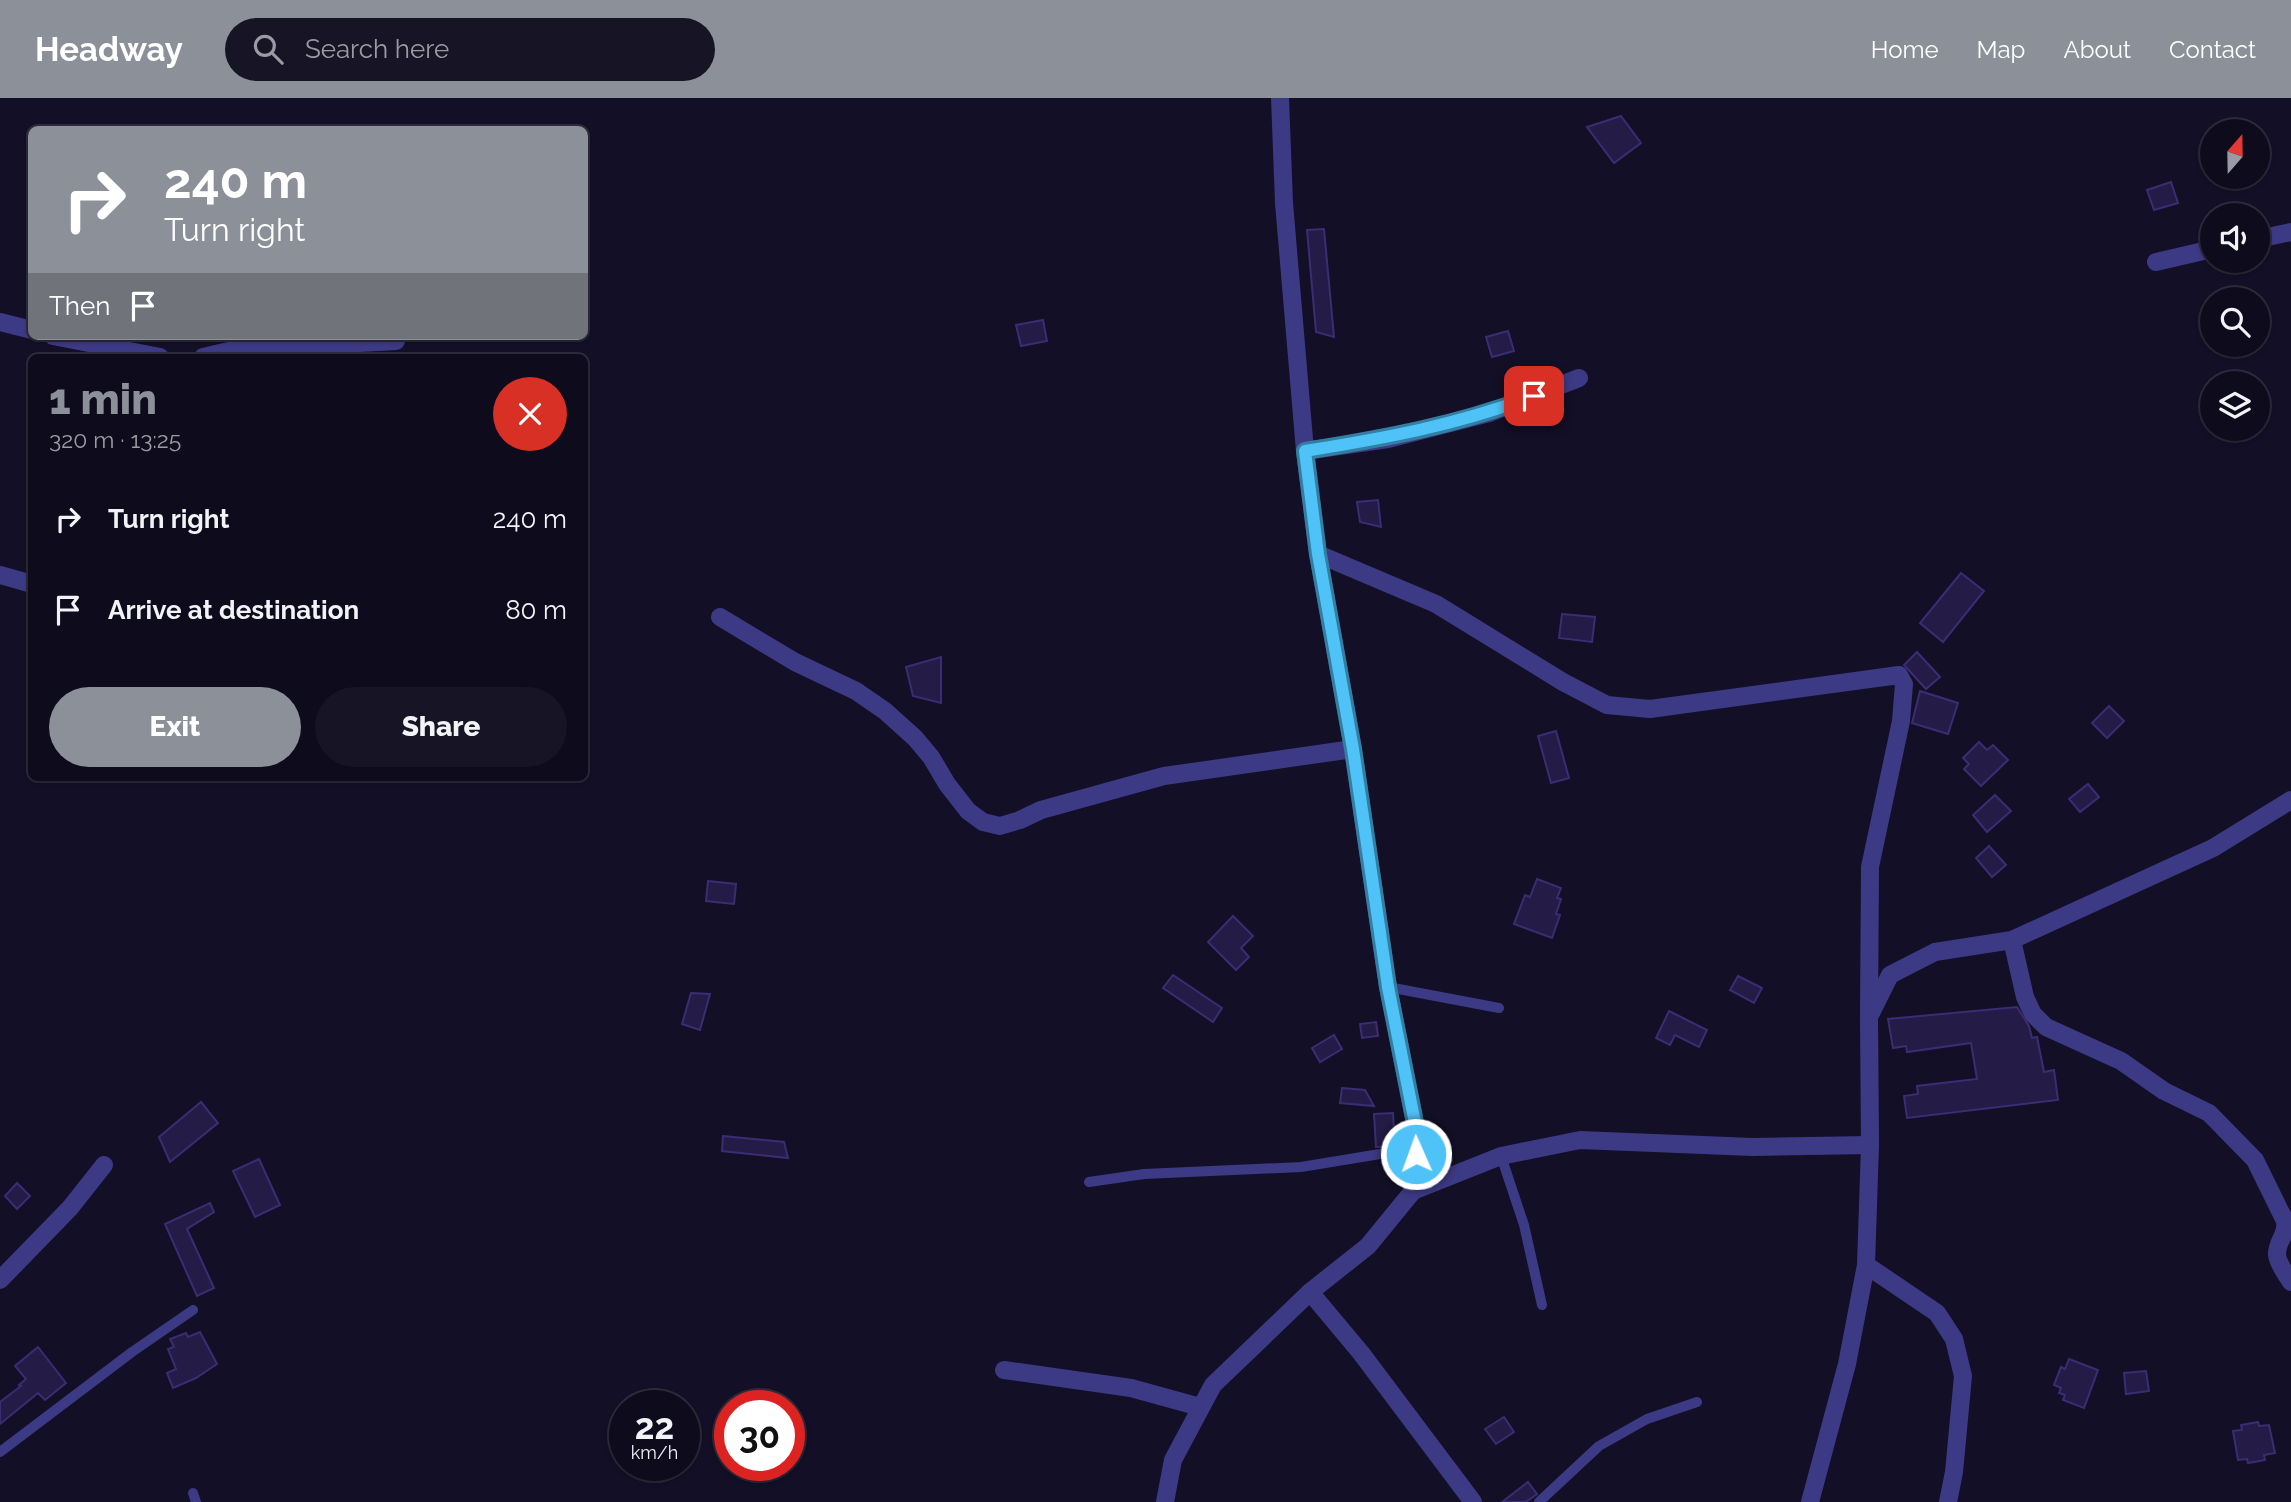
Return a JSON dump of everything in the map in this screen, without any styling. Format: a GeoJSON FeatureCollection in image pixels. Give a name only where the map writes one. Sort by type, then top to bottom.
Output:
{"type":"FeatureCollection","features":[{"type":"Feature","properties":{"kind":"street"},"geometry":{"type":"LineString","coordinates":[[1280,98],[1284,204],[1305,451],[1318,554],[1353,749],[1388,987],[1417,1133],[1413,1191]]}},
{"type":"Feature","properties":{"kind":"street"},"geometry":{"type":"LineString","coordinates":[[2270,236],[2291,232]]}},
{"type":"Feature","properties":{"kind":"street"},"geometry":{"type":"LineString","coordinates":[[2156,262],[2200,253]]}},
{"type":"Feature","properties":{"kind":"street"},"geometry":{"type":"LineString","coordinates":[[0,322],[28,329]]}},
{"type":"Feature","properties":{"kind":"street"},"geometry":{"type":"LineString","coordinates":[[73,340],[145,354]]}},
{"type":"Feature","properties":{"kind":"street"},"geometry":{"type":"LineString","coordinates":[[216,354],[233,350],[396,341]]}},
{"type":"Feature","properties":{"kind":"street"},"geometry":{"type":"LineString","coordinates":[[1305,451],[1388,439],[1489,413],[1579,378]]}},
{"type":"Feature","properties":{"kind":"street"},"geometry":{"type":"LineString","coordinates":[[1318,554],[1436,604],[1563,682],[1607,705],[1650,709],[1899,675],[1904,684],[1901,721],[1870,867],[1870,1145],[1866,1265],[1847,1364],[1810,1502]]}},
{"type":"Feature","properties":{"kind":"street"},"geometry":{"type":"LineString","coordinates":[[0,575],[28,583]]}},
{"type":"Feature","properties":{"kind":"street"},"geometry":{"type":"LineString","coordinates":[[720,617],[795,662],[856,691],[885,711],[915,738],[931,757],[968,811],[984,822],[1000,826],[1041,810],[1164,776],[1353,749]]}},
{"type":"Feature","properties":{"kind":"street"},"geometry":{"type":"LineString","coordinates":[[1869,1017],[1890,975],[1935,952],[2012,940],[2213,848],[2291,800]]}},
{"type":"Feature","properties":{"kind":"street"},"geometry":{"type":"LineString","coordinates":[[2012,940],[2025,997],[2033,1014],[2046,1027],[2078,1044],[2121,1061],[2164,1091],[2209,1113],[2255,1160],[2285,1221],[2287,1230],[2277,1257],[2291,1282]]}},
{"type":"Feature","properties":{"kind":"street"},"geometry":{"type":"LineString","coordinates":[[1165,1502],[1166,1487],[1174,1460],[1213,1385],[1310,1292],[1368,1246],[1413,1191],[1502,1156],[1580,1140],[1752,1147],[1870,1145]]}},
{"type":"Feature","properties":{"kind":"street"},"geometry":{"type":"LineString","coordinates":[[0,1280],[70,1208],[104,1165]]}},
{"type":"Feature","properties":{"kind":"street"},"geometry":{"type":"LineString","coordinates":[[1866,1265],[1937,1313],[1954,1339],[1963,1376],[1950,1500]]}},
{"type":"Feature","properties":{"kind":"street"},"geometry":{"type":"LineString","coordinates":[[1310,1292],[1361,1353],[1473,1502]]}},
{"type":"Feature","properties":{"kind":"street"},"geometry":{"type":"LineString","coordinates":[[1004,1370],[1131,1388],[1200,1407]]}},
{"type":"Feature","properties":{"kind":"lane"},"geometry":{"type":"LineString","coordinates":[[1388,987],[1499,1008]]}},
{"type":"Feature","properties":{"kind":"lane"},"geometry":{"type":"LineString","coordinates":[[1089,1182],[1144,1174],[1301,1167],[1380,1154],[1416,1154]]}},
{"type":"Feature","properties":{"kind":"lane"},"geometry":{"type":"LineString","coordinates":[[1502,1156],[1524,1225],[1542,1305]]}},
{"type":"Feature","properties":{"kind":"lane"},"geometry":{"type":"LineString","coordinates":[[0,1452],[132,1352],[193,1310]]}},
{"type":"Feature","properties":{"kind":"lane"},"geometry":{"type":"LineString","coordinates":[[1539,1502],[1599,1446],[1647,1419],[1697,1402]]}},
{"type":"Feature","properties":{"kind":"building"},"geometry":{"type":"Polygon","coordinates":[[[1621,116],[1641,143],[1614,163],[1587,127],[1621,116]]]}},
{"type":"Feature","properties":{"kind":"building"},"geometry":{"type":"Polygon","coordinates":[[[2171,182],[2178,203],[2154,210],[2147,190],[2171,182]]]}},
{"type":"Feature","properties":{"kind":"building"},"geometry":{"type":"Polygon","coordinates":[[[1324,229],[1334,337],[1316,332],[1307,230],[1324,229]]]}},
{"type":"Feature","properties":{"kind":"building"},"geometry":{"type":"Polygon","coordinates":[[[1043,320],[1047,341],[1021,346],[1016,325],[1043,320]]]}},
{"type":"Feature","properties":{"kind":"building"},"geometry":{"type":"Polygon","coordinates":[[[1508,331],[1514,351],[1492,357],[1486,337],[1508,331]]]}},
{"type":"Feature","properties":{"kind":"building"},"geometry":{"type":"Polygon","coordinates":[[[1378,500],[1381,527],[1360,522],[1357,502],[1378,500]]]}},
{"type":"Feature","properties":{"kind":"building"},"geometry":{"type":"Polygon","coordinates":[[[1961,573],[1984,591],[1943,642],[1920,623],[1961,573]]]}},
{"type":"Feature","properties":{"kind":"building"},"geometry":{"type":"Polygon","coordinates":[[[1562,614],[1595,617],[1592,642],[1559,638],[1562,614]]]}},
{"type":"Feature","properties":{"kind":"building"},"geometry":{"type":"Polygon","coordinates":[[[1917,652],[1940,677],[1926,689],[1904,665],[1917,652]]]}},
{"type":"Feature","properties":{"kind":"building"},"geometry":{"type":"Polygon","coordinates":[[[941,657],[941,703],[913,696],[906,667],[941,657]]]}},
{"type":"Feature","properties":{"kind":"building"},"geometry":{"type":"Polygon","coordinates":[[[1920,691],[1958,703],[1948,734],[1912,723],[1920,691]]]}},
{"type":"Feature","properties":{"kind":"building"},"geometry":{"type":"Polygon","coordinates":[[[2109,706],[2124,721],[2107,738],[2092,723],[2109,706]]]}},
{"type":"Feature","properties":{"kind":"building"},"geometry":{"type":"Polygon","coordinates":[[[1556,731],[1569,778],[1551,783],[1538,736],[1556,731]]]}},
{"type":"Feature","properties":{"kind":"building"},"geometry":{"type":"Polygon","coordinates":[[[1979,742],[1987,750],[1993,745],[2008,760],[1981,786],[1964,769],[1969,764],[1963,758],[1979,742]]]}},
{"type":"Feature","properties":{"kind":"building"},"geometry":{"type":"Polygon","coordinates":[[[2088,784],[2099,797],[2080,812],[2069,799],[2088,784]]]}},
{"type":"Feature","properties":{"kind":"building"},"geometry":{"type":"Polygon","coordinates":[[[1995,795],[2011,811],[1987,832],[1973,815],[1995,795]]]}},
{"type":"Feature","properties":{"kind":"building"},"geometry":{"type":"Polygon","coordinates":[[[1989,846],[2006,865],[1992,877],[1976,858],[1989,846]]]}},
{"type":"Feature","properties":{"kind":"building"},"geometry":{"type":"Polygon","coordinates":[[[1537,879],[1561,888],[1556,914],[1560,915],[1552,938],[1514,924],[1525,895],[1530,897],[1537,879]]]}},
{"type":"Feature","properties":{"kind":"building"},"geometry":{"type":"Polygon","coordinates":[[[708,881],[736,884],[734,904],[706,901],[708,881]]]}},
{"type":"Feature","properties":{"kind":"building"},"geometry":{"type":"Polygon","coordinates":[[[1233,916],[1253,936],[1241,948],[1249,957],[1236,970],[1208,942],[1233,916]]]}},
{"type":"Feature","properties":{"kind":"building"},"geometry":{"type":"Polygon","coordinates":[[[1173,975],[1222,1008],[1213,1022],[1163,988],[1173,975]]]}},
{"type":"Feature","properties":{"kind":"building"},"geometry":{"type":"Polygon","coordinates":[[[1738,976],[1762,988],[1754,1003],[1730,990],[1738,976]]]}},
{"type":"Feature","properties":{"kind":"building"},"geometry":{"type":"Polygon","coordinates":[[[691,993],[710,994],[700,1030],[682,1024],[691,993]]]}},
{"type":"Feature","properties":{"kind":"building"},"geometry":{"type":"Polygon","coordinates":[[[2017,1007],[2029,1026],[2032,1038],[2037,1037],[2044,1072],[2054,1070],[2058,1100],[1907,1118],[1904,1096],[1918,1094],[1917,1086],[1977,1079],[1971,1043],[1907,1052],[1906,1046],[1893,1048],[1888,1019],[2017,1007]]]}},
{"type":"Feature","properties":{"kind":"building"},"geometry":{"type":"Polygon","coordinates":[[[1669,1011],[1707,1030],[1699,1047],[1675,1035],[1670,1045],[1656,1038],[1669,1011]]]}},
{"type":"Feature","properties":{"kind":"building"},"geometry":{"type":"Polygon","coordinates":[[[1376,1022],[1378,1036],[1362,1038],[1360,1024],[1376,1022]]]}},
{"type":"Feature","properties":{"kind":"building"},"geometry":{"type":"Polygon","coordinates":[[[1334,1035],[1342,1049],[1320,1062],[1312,1048],[1334,1035]]]}},
{"type":"Feature","properties":{"kind":"building"},"geometry":{"type":"Polygon","coordinates":[[[1342,1088],[1365,1090],[1374,1106],[1340,1103],[1342,1088]]]}},
{"type":"Feature","properties":{"kind":"building"},"geometry":{"type":"Polygon","coordinates":[[[201,1102],[218,1123],[170,1162],[159,1137],[201,1102]]]}},
{"type":"Feature","properties":{"kind":"building"},"geometry":{"type":"Polygon","coordinates":[[[1393,1113],[1395,1147],[1376,1147],[1374,1114],[1393,1113]]]}},
{"type":"Feature","properties":{"kind":"building"},"geometry":{"type":"Polygon","coordinates":[[[723,1136],[784,1142],[788,1158],[722,1151],[723,1136]]]}},
{"type":"Feature","properties":{"kind":"building"},"geometry":{"type":"Polygon","coordinates":[[[259,1159],[280,1205],[255,1217],[233,1171],[259,1159]]]}},
{"type":"Feature","properties":{"kind":"building"},"geometry":{"type":"Polygon","coordinates":[[[17,1183],[30,1196],[17,1209],[5,1196],[17,1183]]]}},
{"type":"Feature","properties":{"kind":"building"},"geometry":{"type":"Polygon","coordinates":[[[210,1203],[214,1212],[187,1229],[214,1288],[197,1296],[165,1224],[210,1203]]]}},
{"type":"Feature","properties":{"kind":"building"},"geometry":{"type":"Polygon","coordinates":[[[200,1332],[217,1364],[196,1378],[173,1388],[167,1373],[176,1369],[168,1349],[174,1347],[170,1339],[186,1333],[188,1337],[200,1332]]]}},
{"type":"Feature","properties":{"kind":"building"},"geometry":{"type":"Polygon","coordinates":[[[38,1347],[66,1383],[45,1400],[38,1393],[0,1424],[0,1402],[26,1379],[15,1366],[38,1347]]]}},
{"type":"Feature","properties":{"kind":"building"},"geometry":{"type":"Polygon","coordinates":[[[2069,1359],[2098,1370],[2084,1408],[2063,1400],[2065,1395],[2059,1393],[2061,1388],[2054,1385],[2061,1367],[2065,1369],[2069,1359]]]}},
{"type":"Feature","properties":{"kind":"building"},"geometry":{"type":"Polygon","coordinates":[[[2146,1371],[2149,1391],[2126,1394],[2124,1373],[2146,1371]]]}},
{"type":"Feature","properties":{"kind":"building"},"geometry":{"type":"Polygon","coordinates":[[[1504,1417],[1514,1432],[1496,1444],[1485,1429],[1504,1417]]]}},
{"type":"Feature","properties":{"kind":"building"},"geometry":{"type":"Polygon","coordinates":[[[2258,1422],[2259,1426],[2269,1425],[2275,1453],[2264,1455],[2265,1460],[2248,1463],[2247,1459],[2238,1460],[2233,1431],[2242,1430],[2241,1425],[2258,1422]]]}},
{"type":"Feature","properties":{"kind":"building"},"geometry":{"type":"Polygon","coordinates":[[[1528,1482],[1537,1494],[1526,1502],[1502,1502],[1528,1482]]]}},
{"type":"Feature","properties":{"kind":"route"},"geometry":{"type":"LineString","coordinates":[[1416,1154],[1417,1133],[1388,987],[1353,749],[1318,554],[1305,451],[1388,439],[1489,413],[1534,396]]}}]}
